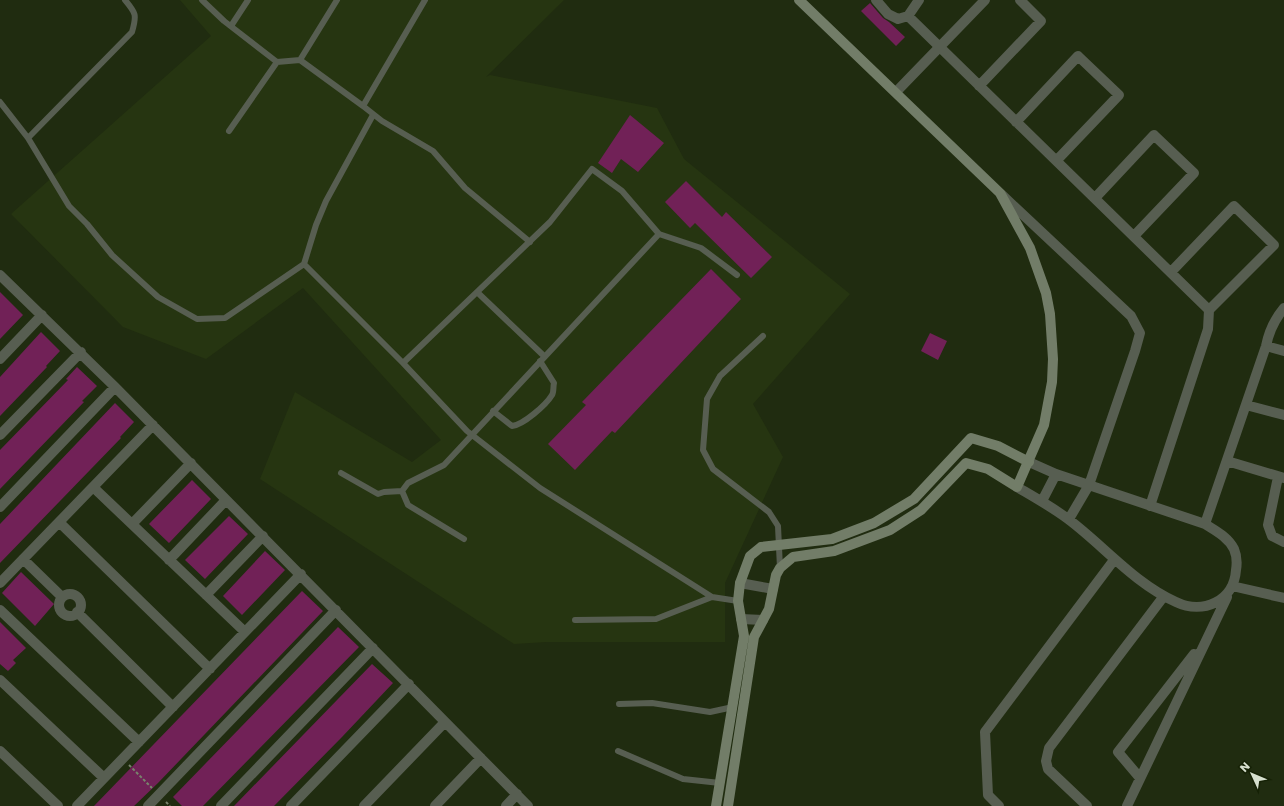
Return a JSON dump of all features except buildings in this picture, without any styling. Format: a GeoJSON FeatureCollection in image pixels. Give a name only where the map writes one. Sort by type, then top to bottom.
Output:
{"type":"FeatureCollection","features":[{"type":"Feature","properties":{"kind":"street"},"geometry":{"type":"LineString","coordinates":[[799,0],[1000,193],[1131,316],[1140,333],[1135,352],[1089,485],[1069,519]]}},
{"type":"Feature","properties":{"kind":"street"},"geometry":{"type":"LineString","coordinates":[[876,0],[888,14],[898,19],[908,16],[919,0]]}},
{"type":"Feature","properties":{"kind":"street"},"geometry":{"type":"LineString","coordinates":[[896,92],[985,0]]}},
{"type":"Feature","properties":{"kind":"street"},"geometry":{"type":"LineString","coordinates":[[979,86],[1041,21],[1020,0]]}},
{"type":"Feature","properties":{"kind":"street"},"geometry":{"type":"LineString","coordinates":[[908,16],[1209,310]]}},
{"type":"Feature","properties":{"kind":"street"},"geometry":{"type":"LineString","coordinates":[[1016,122],[1078,56],[1119,95],[1057,160]]}},
{"type":"Feature","properties":{"kind":"street"},"geometry":{"type":"LineString","coordinates":[[1095,198],[1154,135],[1194,172],[1134,236]]}},
{"type":"Feature","properties":{"kind":"street"},"geometry":{"type":"LineString","coordinates":[[1000,193],[1030,248],[1046,293],[1050,314],[1053,359],[1049,403],[1044,425],[1017,487]]}},
{"type":"Feature","properties":{"kind":"street"},"geometry":{"type":"LineString","coordinates":[[1150,506],[1208,329],[1209,310],[1274,245],[1234,206],[1171,272]]}},
{"type":"Feature","properties":{"kind":"street"},"geometry":{"type":"LineString","coordinates":[[1,278],[81,352],[528,806]]}},
{"type":"Feature","properties":{"kind":"street"},"geometry":{"type":"LineString","coordinates":[[1205,524],[1266,346],[1271,327],[1276,317],[1284,308]]}},
{"type":"Feature","properties":{"kind":"street"},"geometry":{"type":"LineString","coordinates":[[0,359],[42,315]]}},
{"type":"Feature","properties":{"kind":"street"},"geometry":{"type":"LineString","coordinates":[[1266,346],[1284,351]]}},
{"type":"Feature","properties":{"kind":"street"},"geometry":{"type":"LineString","coordinates":[[0,435],[81,352]]}},
{"type":"Feature","properties":{"kind":"street"},"geometry":{"type":"LineString","coordinates":[[0,507],[115,387]]}},
{"type":"Feature","properties":{"kind":"street"},"geometry":{"type":"LineString","coordinates":[[1246,405],[1284,415]]}},
{"type":"Feature","properties":{"kind":"street"},"geometry":{"type":"LineString","coordinates":[[0,583],[153,425]]}},
{"type":"Feature","properties":{"kind":"street"},"geometry":{"type":"LineString","coordinates":[[716,806],[744,636],[738,601],[740,583],[750,556],[761,547],[832,539],[874,523],[914,499],[972,438],[998,446],[1056,474],[1205,524],[1224,537],[1234,550],[1237,563],[1230,590],[1127,806]]}},
{"type":"Feature","properties":{"kind":"street"},"geometry":{"type":"LineString","coordinates":[[1226,460],[1281,478],[1268,525],[1272,536],[1284,542]]}},
{"type":"Feature","properties":{"kind":"street"},"geometry":{"type":"LineString","coordinates":[[132,524],[191,463]]}},
{"type":"Feature","properties":{"kind":"street"},"geometry":{"type":"LineString","coordinates":[[728,806],[754,637],[769,609],[773,589],[780,568],[793,557],[834,551],[890,530],[921,510],[966,463],[988,469],[1042,501],[1069,519],[1114,560],[1164,596],[1177,603],[1208,606],[1230,590],[1284,598]]}},
{"type":"Feature","properties":{"kind":"street"},"geometry":{"type":"LineString","coordinates":[[1042,501],[1056,474]]}},
{"type":"Feature","properties":{"kind":"street"},"geometry":{"type":"LineString","coordinates":[[93,487],[245,632]]}},
{"type":"Feature","properties":{"kind":"street"},"geometry":{"type":"LineString","coordinates":[[169,560],[226,500]]}},
{"type":"Feature","properties":{"kind":"street"},"geometry":{"type":"LineString","coordinates":[[59,522],[210,669]]}},
{"type":"Feature","properties":{"kind":"street"},"geometry":{"type":"LineString","coordinates":[[206,595],[263,536]]}},
{"type":"Feature","properties":{"kind":"street"},"geometry":{"type":"LineString","coordinates":[[23,559],[62,597],[59,604],[63,613],[70,615],[77,612],[173,706]]}},
{"type":"Feature","properties":{"kind":"street"},"geometry":{"type":"LineString","coordinates":[[999,806],[988,795],[985,732],[1114,560]]}},
{"type":"Feature","properties":{"kind":"street"},"geometry":{"type":"LineString","coordinates":[[77,806],[301,574]]}},
{"type":"Feature","properties":{"kind":"street"},"geometry":{"type":"LineString","coordinates":[[740,583],[773,589]]}},
{"type":"Feature","properties":{"kind":"street"},"geometry":{"type":"LineString","coordinates":[[1087,806],[1048,769],[1046,761],[1048,748],[1164,596]]}},
{"type":"Feature","properties":{"kind":"street"},"geometry":{"type":"LineString","coordinates":[[0,610],[139,742]]}},
{"type":"Feature","properties":{"kind":"street"},"geometry":{"type":"LineString","coordinates":[[148,806],[336,610]]}},
{"type":"Feature","properties":{"kind":"street"},"geometry":{"type":"LineString","coordinates":[[741,619],[763,620]]}},
{"type":"Feature","properties":{"kind":"street"},"geometry":{"type":"LineString","coordinates":[[1140,778],[1118,752],[1205,640]]}},
{"type":"Feature","properties":{"kind":"street"},"geometry":{"type":"LineString","coordinates":[[221,806],[374,648]]}},
{"type":"Feature","properties":{"kind":"street"},"geometry":{"type":"LineString","coordinates":[[0,680],[104,778]]}},
{"type":"Feature","properties":{"kind":"street"},"geometry":{"type":"LineString","coordinates":[[291,806],[408,684]]}},
{"type":"Feature","properties":{"kind":"street"},"geometry":{"type":"LineString","coordinates":[[364,806],[445,722]]}},
{"type":"Feature","properties":{"kind":"street"},"geometry":{"type":"LineString","coordinates":[[0,751],[58,806]]}},
{"type":"Feature","properties":{"kind":"street"},"geometry":{"type":"LineString","coordinates":[[435,806],[481,758]]}},
{"type":"Feature","properties":{"kind":"street"},"geometry":{"type":"LineString","coordinates":[[720,784],[731,784]]}},
{"type":"Feature","properties":{"kind":"street"},"geometry":{"type":"LineString","coordinates":[[506,806],[517,794]]}},
{"type":"Feature","properties":{"kind":"lane"},"geometry":{"type":"LineString","coordinates":[[28,138],[132,32],[136,19],[134,10],[125,0]]}},
{"type":"Feature","properties":{"kind":"lane"},"geometry":{"type":"LineString","coordinates":[[202,0],[231,26],[277,62],[300,60],[373,114],[433,151],[465,188],[530,242]]}},
{"type":"Feature","properties":{"kind":"lane"},"geometry":{"type":"LineString","coordinates":[[231,26],[248,0]]}},
{"type":"Feature","properties":{"kind":"lane"},"geometry":{"type":"LineString","coordinates":[[300,60],[338,0]]}},
{"type":"Feature","properties":{"kind":"lane"},"geometry":{"type":"LineString","coordinates":[[363,106],[426,0]]}},
{"type":"Feature","properties":{"kind":"lane"},"geometry":{"type":"LineString","coordinates":[[229,131],[277,62]]}},
{"type":"Feature","properties":{"kind":"lane"},"geometry":{"type":"LineString","coordinates":[[0,102],[28,138],[69,206],[112,255],[158,296],[197,320],[225,318],[304,264],[316,225],[326,201],[373,114]]}},
{"type":"Feature","properties":{"kind":"lane"},"geometry":{"type":"LineString","coordinates":[[403,362],[550,222],[592,169],[622,191],[659,234],[701,248],[737,275]]}},
{"type":"Feature","properties":{"kind":"lane"},"geometry":{"type":"LineString","coordinates":[[341,474],[378,494],[384,492],[402,491],[408,483],[444,465],[659,234]]}},
{"type":"Feature","properties":{"kind":"lane"},"geometry":{"type":"LineString","coordinates":[[304,264],[403,362],[471,435],[540,488],[712,597],[738,601]]}},
{"type":"Feature","properties":{"kind":"lane"},"geometry":{"type":"LineString","coordinates":[[477,292],[544,356]]}},
{"type":"Feature","properties":{"kind":"lane"},"geometry":{"type":"LineString","coordinates":[[763,336],[720,376],[707,399],[703,450],[712,469],[769,512],[778,526],[780,568]]}},
{"type":"Feature","properties":{"kind":"lane"},"geometry":{"type":"LineString","coordinates":[[493,411],[512,426],[517,426],[523,423],[552,395],[554,383],[540,361]]}},
{"type":"Feature","properties":{"kind":"lane"},"geometry":{"type":"LineString","coordinates":[[402,491],[408,505],[464,539]]}},
{"type":"Feature","properties":{"kind":"lane"},"geometry":{"type":"LineString","coordinates":[[575,620],[656,619],[712,597]]}},
{"type":"Feature","properties":{"kind":"lane"},"geometry":{"type":"LineString","coordinates":[[619,704],[652,703],[710,712],[732,707]]}},
{"type":"Feature","properties":{"kind":"lane"},"geometry":{"type":"LineString","coordinates":[[618,751],[683,779],[720,784]]}},
{"type":"Feature","properties":{"kind":"path"},"geometry":{"type":"LineString","coordinates":[[123,759],[170,806]]}},
{"type":"Feature","properties":{"kind":"shaded area"},"geometry":{"type":"Polygon","coordinates":[[[180,0],[564,0],[486,77],[490,75],[657,108],[684,159],[850,294],[753,404],[783,457],[725,583],[725,642],[546,642],[514,644],[260,479],[295,392],[412,462],[441,440],[303,288],[206,359],[123,327],[11,214],[211,36],[180,0]]]}}]}
